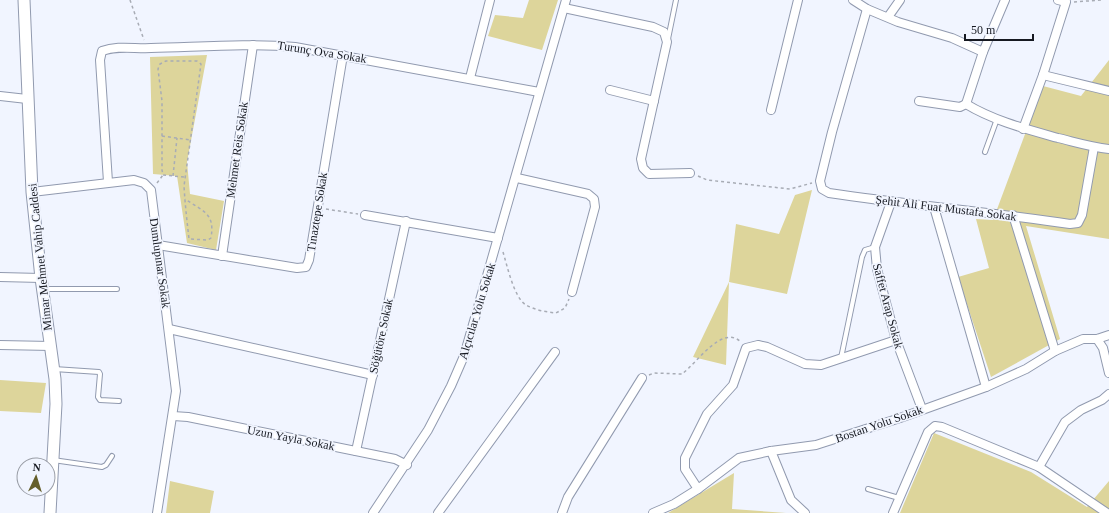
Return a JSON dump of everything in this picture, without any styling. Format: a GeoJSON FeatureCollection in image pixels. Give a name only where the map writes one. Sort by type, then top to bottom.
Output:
{"type":"FeatureCollection","features":[{"type":"Feature","properties":{"kind":"main road","name":"Mimar Mehmet Vahip Caddesi"},"geometry":{"type":"LineString","coordinates":[[24,0],[32,192],[42,284],[54,369],[56,404],[53,457]]}},
{"type":"Feature","properties":{"kind":"main road","name":"Mimar Mehmet Vahip Caddesi"},"geometry":{"type":"LineString","coordinates":[[50,513],[51,497]]}},
{"type":"Feature","properties":{"kind":"street"},"geometry":{"type":"LineString","coordinates":[[470,78],[489,0]]}},
{"type":"Feature","properties":{"kind":"street"},"geometry":{"type":"LineString","coordinates":[[771,110],[798,0]]}},
{"type":"Feature","properties":{"kind":"street"},"geometry":{"type":"LineString","coordinates":[[852,0],[867,9],[915,28],[952,38],[983,52]]}},
{"type":"Feature","properties":{"kind":"street"},"geometry":{"type":"LineString","coordinates":[[888,17],[900,0]]}},
{"type":"Feature","properties":{"kind":"street"},"geometry":{"type":"LineString","coordinates":[[919,100],[960,107],[966,104],[983,52],[1005,0]]}},
{"type":"Feature","properties":{"kind":"street"},"geometry":{"type":"LineString","coordinates":[[1023,129],[1044,75],[1066,2],[1058,0]]}},
{"type":"Feature","properties":{"kind":"street"},"geometry":{"type":"LineString","coordinates":[[565,4],[653,27],[664,32],[667,42],[641,160],[643,168],[650,174],[690,173]]}},
{"type":"Feature","properties":{"kind":"street","name":"Alçıcılar Yolu Sokak"},"geometry":{"type":"LineString","coordinates":[[373,513],[406,465],[448,392],[464,356],[517,178],[539,92],[565,4]]}},
{"type":"Feature","properties":{"kind":"street"},"geometry":{"type":"LineString","coordinates":[[820,180],[867,9]]}},
{"type":"Feature","properties":{"kind":"street","name":"Turunç Ova Sokak"},"geometry":{"type":"LineString","coordinates":[[108,182],[100,60],[102,50],[111,47],[146,48],[253,45],[295,47],[470,78],[539,92]]}},
{"type":"Feature","properties":{"kind":"street","name":"Mehmet Reis Sokak"},"geometry":{"type":"LineString","coordinates":[[222,256],[253,45]]}},
{"type":"Feature","properties":{"kind":"street","name":"Tınaztepe Sokak"},"geometry":{"type":"LineString","coordinates":[[158,245],[297,268],[306,267],[309,260],[343,55]]}},
{"type":"Feature","properties":{"kind":"street"},"geometry":{"type":"LineString","coordinates":[[1044,75],[1109,91]]}},
{"type":"Feature","properties":{"kind":"street"},"geometry":{"type":"LineString","coordinates":[[610,90],[654,100]]}},
{"type":"Feature","properties":{"kind":"street"},"geometry":{"type":"LineString","coordinates":[[0,96],[27,99]]}},
{"type":"Feature","properties":{"kind":"street"},"geometry":{"type":"LineString","coordinates":[[966,104],[997,119],[1023,129],[1094,147],[1109,148]]}},
{"type":"Feature","properties":{"kind":"street","name":"Şehit Ali Fuat Mustafa Sokak"},"geometry":{"type":"LineString","coordinates":[[820,180],[822,189],[829,193],[1070,224],[1078,223],[1082,215],[1094,147]]}},
{"type":"Feature","properties":{"kind":"street"},"geometry":{"type":"LineString","coordinates":[[517,178],[588,194],[594,199],[595,207],[572,292]]}},
{"type":"Feature","properties":{"kind":"street"},"geometry":{"type":"LineString","coordinates":[[32,192],[134,180],[144,183],[151,190]]}},
{"type":"Feature","properties":{"kind":"street","name":"Dumlupınar Sokak"},"geometry":{"type":"LineString","coordinates":[[151,190],[176,390],[157,513]]}},
{"type":"Feature","properties":{"kind":"street","name":"Saffet Arap Sokak"},"geometry":{"type":"LineString","coordinates":[[891,202],[875,247],[876,269],[896,340],[922,409]]}},
{"type":"Feature","properties":{"kind":"street"},"geometry":{"type":"LineString","coordinates":[[934,207],[986,387]]}},
{"type":"Feature","properties":{"kind":"street"},"geometry":{"type":"LineString","coordinates":[[365,215],[498,238]]}},
{"type":"Feature","properties":{"kind":"street"},"geometry":{"type":"LineString","coordinates":[[1013,216],[1055,351]]}},
{"type":"Feature","properties":{"kind":"street","name":"Söğütöre Sokak"},"geometry":{"type":"LineString","coordinates":[[356,451],[406,221]]}},
{"type":"Feature","properties":{"kind":"street"},"geometry":{"type":"LineString","coordinates":[[0,277],[42,284]]}},
{"type":"Feature","properties":{"kind":"street"},"geometry":{"type":"LineString","coordinates":[[169,329],[373,375]]}},
{"type":"Feature","properties":{"kind":"street","name":"Bostan Yolu Sokak"},"geometry":{"type":"LineString","coordinates":[[653,513],[674,504],[698,489],[739,458],[771,451],[816,446],[986,387],[1026,369],[1055,351],[1083,339],[1097,339],[1109,335]]}},
{"type":"Feature","properties":{"kind":"street"},"geometry":{"type":"LineString","coordinates":[[1097,339],[1103,348],[1109,373]]}},
{"type":"Feature","properties":{"kind":"street"},"geometry":{"type":"LineString","coordinates":[[698,489],[685,469],[685,458],[707,414],[733,384],[746,348],[758,345],[767,347],[805,364],[821,365],[896,340]]}},
{"type":"Feature","properties":{"kind":"street"},"geometry":{"type":"LineString","coordinates":[[0,345],[51,346]]}},
{"type":"Feature","properties":{"kind":"street"},"geometry":{"type":"LineString","coordinates":[[438,513],[555,352]]}},
{"type":"Feature","properties":{"kind":"street"},"geometry":{"type":"LineString","coordinates":[[562,513],[568,497],[642,378]]}},
{"type":"Feature","properties":{"kind":"street"},"geometry":{"type":"LineString","coordinates":[[1039,467],[1065,422],[1081,410],[1108,395]]}},
{"type":"Feature","properties":{"kind":"street","name":"Uzun Yayla Sokak"},"geometry":{"type":"LineString","coordinates":[[173,416],[188,417],[395,459],[406,465]]}},
{"type":"Feature","properties":{"kind":"street"},"geometry":{"type":"LineString","coordinates":[[893,513],[928,432],[935,426],[942,427],[1039,467],[1106,513]]}},
{"type":"Feature","properties":{"kind":"street"},"geometry":{"type":"LineString","coordinates":[[771,451],[791,500],[793,513]]}},
{"type":"Feature","properties":{"kind":"street"},"geometry":{"type":"LineString","coordinates":[[791,500],[806,513]]}},
{"type":"Feature","properties":{"kind":"lane"},"geometry":{"type":"LineString","coordinates":[[667,42],[676,0]]}},
{"type":"Feature","properties":{"kind":"lane"},"geometry":{"type":"LineString","coordinates":[[985,152],[997,119]]}},
{"type":"Feature","properties":{"kind":"lane"},"geometry":{"type":"LineString","coordinates":[[840,358],[862,257],[866,250],[875,247]]}},
{"type":"Feature","properties":{"kind":"lane"},"geometry":{"type":"LineString","coordinates":[[42,284],[117,289]]}},
{"type":"Feature","properties":{"kind":"lane"},"geometry":{"type":"LineString","coordinates":[[54,369],[98,372],[100,374],[98,397],[100,400],[119,402]]}},
{"type":"Feature","properties":{"kind":"lane"},"geometry":{"type":"LineString","coordinates":[[56,460],[102,467],[106,465],[112,456]]}},
{"type":"Feature","properties":{"kind":"lane"},"geometry":{"type":"LineString","coordinates":[[868,489],[899,498]]}},
{"type":"Feature","properties":{"kind":"path"},"geometry":{"type":"LineString","coordinates":[[130,0],[146,48]]}},
{"type":"Feature","properties":{"kind":"path"},"geometry":{"type":"LineString","coordinates":[[1066,2],[1101,0]]}},
{"type":"Feature","properties":{"kind":"path"},"geometry":{"type":"LineString","coordinates":[[151,190],[163,175],[162,101],[158,70],[160,64],[166,61],[197,61],[201,64],[201,71],[184,177],[185,199],[189,239],[208,240],[211,238],[213,224],[209,216],[185,199]]}},
{"type":"Feature","properties":{"kind":"path"},"geometry":{"type":"LineString","coordinates":[[162,136],[191,140]]}},
{"type":"Feature","properties":{"kind":"path"},"geometry":{"type":"LineString","coordinates":[[173,176],[177,138]]}},
{"type":"Feature","properties":{"kind":"path"},"geometry":{"type":"LineString","coordinates":[[690,173],[707,180],[790,189],[820,180]]}},
{"type":"Feature","properties":{"kind":"path"},"geometry":{"type":"LineString","coordinates":[[163,175],[184,177]]}},
{"type":"Feature","properties":{"kind":"path"},"geometry":{"type":"LineString","coordinates":[[318,208],[365,215]]}},
{"type":"Feature","properties":{"kind":"path"},"geometry":{"type":"LineString","coordinates":[[498,238],[510,279],[524,304],[539,310],[556,314],[566,308],[572,292]]}},
{"type":"Feature","properties":{"kind":"path"},"geometry":{"type":"LineString","coordinates":[[642,378],[654,373],[682,374],[714,343],[724,337],[737,338],[746,348]]}},
{"type":"Feature","properties":{"kind":"shaded area"},"geometry":{"type":"Polygon","coordinates":[[[529,0],[558,0],[542,50],[488,36],[495,15],[523,18],[529,0]]]}},
{"type":"Feature","properties":{"kind":"shaded area"},"geometry":{"type":"Polygon","coordinates":[[[207,55],[187,162],[190,194],[224,201],[216,250],[187,243],[177,176],[153,174],[150,57],[207,55]]]}},
{"type":"Feature","properties":{"kind":"shaded area"},"geometry":{"type":"Polygon","coordinates":[[[1109,60],[1109,239],[1026,226],[1060,339],[991,377],[958,277],[989,268],[976,219],[993,220],[1043,86],[1081,96],[1109,60]]]}},
{"type":"Feature","properties":{"kind":"shaded area"},"geometry":{"type":"Polygon","coordinates":[[[812,190],[787,294],[729,282],[736,224],[779,234],[795,195],[812,190]]]}},
{"type":"Feature","properties":{"kind":"shaded area"},"geometry":{"type":"Polygon","coordinates":[[[729,282],[726,365],[693,357],[729,282]]]}},
{"type":"Feature","properties":{"kind":"shaded area"},"geometry":{"type":"Polygon","coordinates":[[[0,380],[46,383],[41,413],[0,411],[0,380]]]}},
{"type":"Feature","properties":{"kind":"shaded area"},"geometry":{"type":"Polygon","coordinates":[[[934,433],[1031,472],[1087,507],[1109,481],[1109,513],[900,513],[934,433]]]}},
{"type":"Feature","properties":{"kind":"shaded area"},"geometry":{"type":"Polygon","coordinates":[[[734,473],[732,509],[786,513],[668,513],[734,473]]]}},
{"type":"Feature","properties":{"kind":"shaded area"},"geometry":{"type":"Polygon","coordinates":[[[170,481],[214,491],[210,513],[166,513],[170,481]]]}}]}
